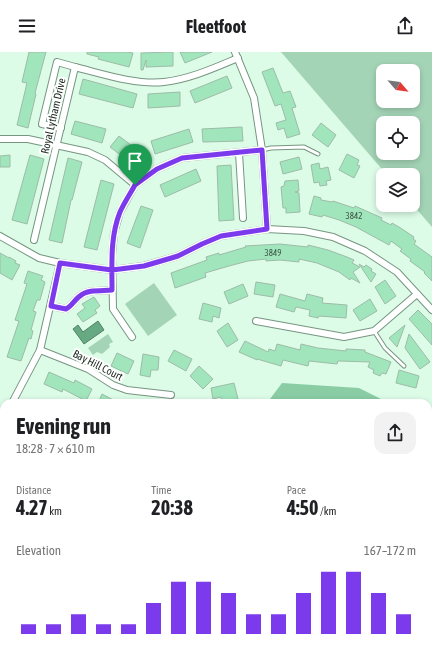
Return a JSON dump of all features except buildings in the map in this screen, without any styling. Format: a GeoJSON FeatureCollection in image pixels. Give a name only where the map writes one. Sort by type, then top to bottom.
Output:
{"type":"FeatureCollection","features":[{"type":"Feature","properties":{"kind":"street","name":"Royal Lytham Drive"},"geometry":{"type":"LineString","coordinates":[[34,240],[75,67],[140,81],[163,82],[185,78],[236,55]]}},
{"type":"Feature","properties":{"kind":"street"},"geometry":{"type":"LineString","coordinates":[[236,55],[254,98],[262,150],[267,229]]}},
{"type":"Feature","properties":{"kind":"street"},"geometry":{"type":"LineString","coordinates":[[61,128],[42,124],[57,62],[75,67]]}},
{"type":"Feature","properties":{"kind":"street"},"geometry":{"type":"LineString","coordinates":[[0,139],[28,139],[88,152],[105,160],[135,185]]}},
{"type":"Feature","properties":{"kind":"street"},"geometry":{"type":"LineString","coordinates":[[132,337],[113,309],[112,270],[114,233],[120,212],[135,185],[157,169],[182,158],[262,150]]}},
{"type":"Feature","properties":{"kind":"street"},"geometry":{"type":"LineString","coordinates":[[239,153],[243,218]]}},
{"type":"Feature","properties":{"kind":"street"},"geometry":{"type":"LineString","coordinates":[[0,236],[39,258],[60,263],[112,270],[144,266],[178,256],[221,236],[267,229],[304,231],[333,237],[365,251],[397,272],[432,310]]}},
{"type":"Feature","properties":{"kind":"street"},"geometry":{"type":"LineString","coordinates":[[14,399],[40,350],[60,263]]}},
{"type":"Feature","properties":{"kind":"street"},"geometry":{"type":"LineString","coordinates":[[51,306],[66,309],[72,306],[80,296],[91,291],[112,290]]}},
{"type":"Feature","properties":{"kind":"street"},"geometry":{"type":"LineString","coordinates":[[256,322],[344,337],[374,331],[418,294]]}},
{"type":"Feature","properties":{"kind":"street","name":"Bay Hill Court"},"geometry":{"type":"LineString","coordinates":[[40,350],[88,368],[113,385],[127,390],[171,395]]}},
{"type":"Feature","properties":{"kind":"lane"},"geometry":{"type":"LineString","coordinates":[[262,150],[304,146],[318,154]]}},
{"type":"Feature","properties":{"kind":"lane"},"geometry":{"type":"LineString","coordinates":[[374,331],[385,348],[404,366]]}},
{"type":"Feature","properties":{"kind":"shaded area"},"geometry":{"type":"Polygon","coordinates":[[[281,52],[432,52],[432,227],[419,212],[420,168],[381,168],[281,52]]]}},
{"type":"Feature","properties":{"kind":"shaded area"},"geometry":{"type":"Polygon","coordinates":[[[154,283],[177,315],[148,336],[125,304],[154,283]]]}},
{"type":"Feature","properties":{"kind":"shaded area"},"geometry":{"type":"Polygon","coordinates":[[[98,321],[104,330],[84,344],[73,329],[78,325],[83,332],[98,321]]]}},
{"type":"Feature","properties":{"kind":"shaded area"},"geometry":{"type":"Polygon","coordinates":[[[108,334],[113,342],[109,344],[110,347],[102,354],[97,352],[93,355],[88,348],[108,334]]]}},
{"type":"Feature","properties":{"kind":"shaded area"},"geometry":{"type":"Polygon","coordinates":[[[282,383],[359,388],[381,399],[270,399],[282,383]]]}},
{"type":"Feature","properties":{"kind":"route"},"geometry":{"type":"LineString","coordinates":[[135,185],[120,212],[114,233],[112,255],[112,259],[112,270],[112,290],[91,291],[80,296],[72,306],[66,309],[51,306],[60,263],[112,270],[144,266],[178,256],[221,236],[267,229],[262,150],[182,158],[157,169],[135,185]]}}]}
